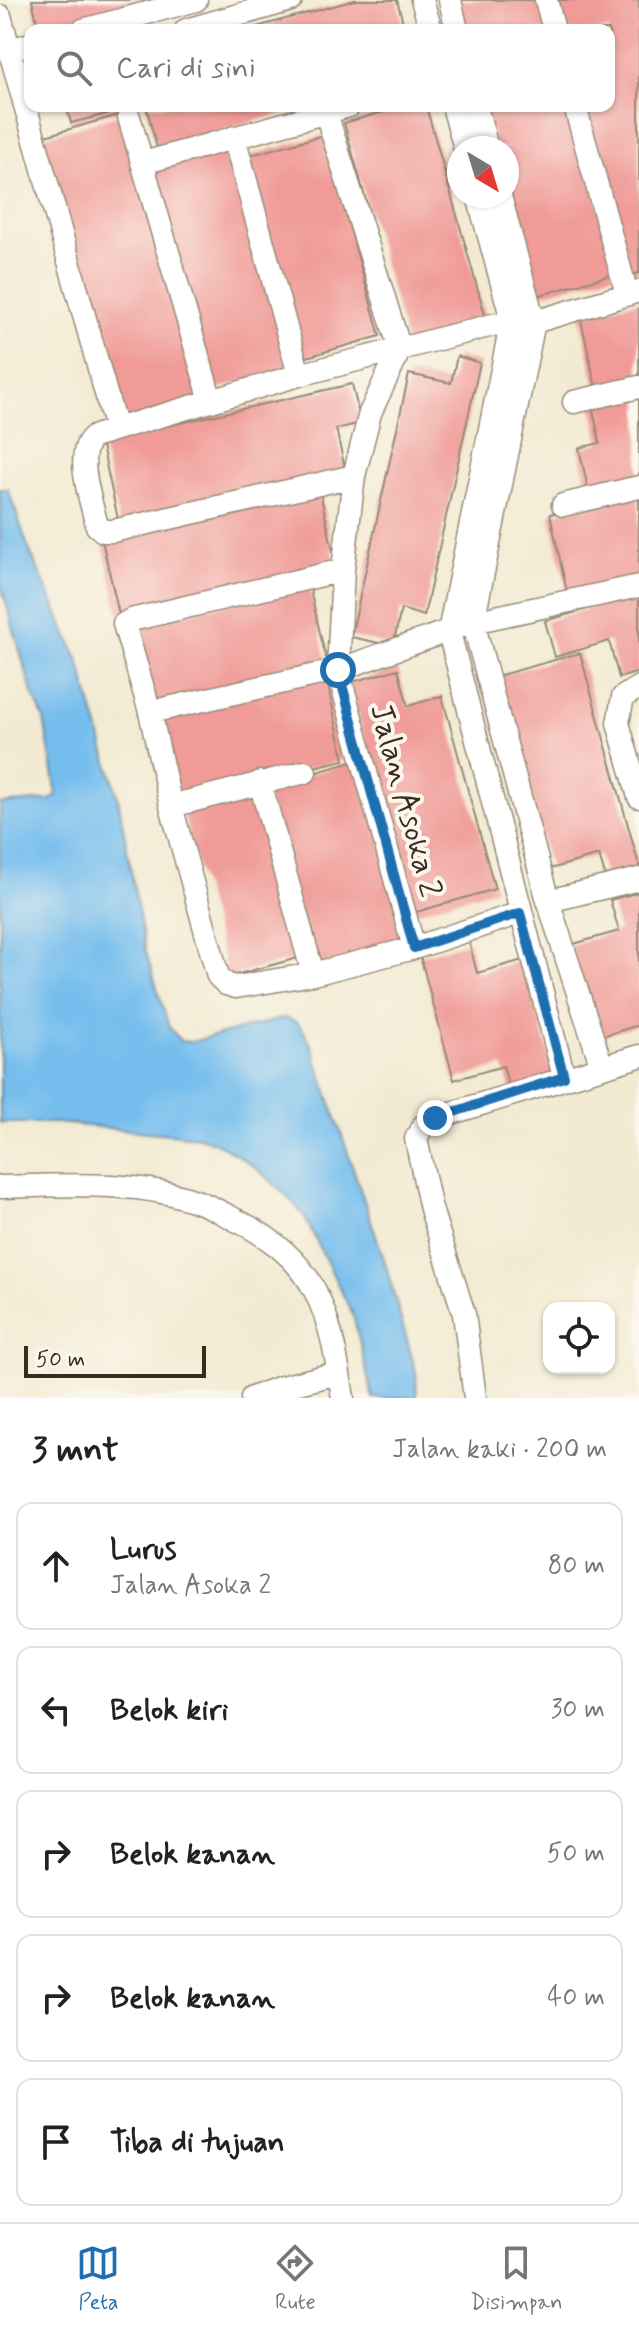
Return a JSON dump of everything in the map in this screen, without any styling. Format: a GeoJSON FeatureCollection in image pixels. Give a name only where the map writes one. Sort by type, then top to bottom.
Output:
{"type":"FeatureCollection","features":[{"type":"Feature","properties":{"kind":"street"},"geometry":{"type":"LineString","coordinates":[[106,24],[196,0]]}},
{"type":"Feature","properties":{"kind":"street"},"geometry":{"type":"LineString","coordinates":[[207,24],[291,0]]}},
{"type":"Feature","properties":{"kind":"street"},"geometry":{"type":"LineString","coordinates":[[422,0],[429,24]]}},
{"type":"Feature","properties":{"kind":"street"},"geometry":{"type":"LineString","coordinates":[[450,0],[456,24]]}},
{"type":"Feature","properties":{"kind":"street"},"geometry":{"type":"LineString","coordinates":[[546,0],[552,24]]}},
{"type":"Feature","properties":{"kind":"street"},"geometry":{"type":"LineString","coordinates":[[0,16],[20,47],[23,74]]}},
{"type":"Feature","properties":{"kind":"street"},"geometry":{"type":"LineString","coordinates":[[33,112],[116,429]]}},
{"type":"Feature","properties":{"kind":"street"},"geometry":{"type":"LineString","coordinates":[[143,163],[329,112]]}},
{"type":"Feature","properties":{"kind":"street"},"geometry":{"type":"LineString","coordinates":[[455,112],[462,136]]}},
{"type":"Feature","properties":{"kind":"street"},"geometry":{"type":"LineString","coordinates":[[478,112],[484,136]]}},
{"type":"Feature","properties":{"kind":"street"},"geometry":{"type":"LineString","coordinates":[[354,476],[103,531],[97,526],[84,465],[85,449],[93,437],[116,429],[299,375],[633,293],[577,112]]}},
{"type":"Feature","properties":{"kind":"street"},"geometry":{"type":"LineString","coordinates":[[326,113],[400,349]]}},
{"type":"Feature","properties":{"kind":"street"},"geometry":{"type":"LineString","coordinates":[[129,117],[211,401]]}},
{"type":"Feature","properties":{"kind":"street"},"geometry":{"type":"LineString","coordinates":[[234,137],[299,375]]}},
{"type":"Feature","properties":{"kind":"street"},"geometry":{"type":"LineString","coordinates":[[482,208],[523,321],[449,632],[564,1077]]}},
{"type":"Feature","properties":{"kind":"street"},"geometry":{"type":"LineString","coordinates":[[502,208],[523,321],[473,622],[548,901],[602,1067]]}},
{"type":"Feature","properties":{"kind":"street","name":"Jalan Asoka 2"},"geometry":{"type":"LineString","coordinates":[[400,349],[370,413],[354,476],[343,570],[338,670],[414,948]]}},
{"type":"Feature","properties":{"kind":"street"},"geometry":{"type":"LineString","coordinates":[[574,402],[639,387]]}},
{"type":"Feature","properties":{"kind":"street"},"geometry":{"type":"LineString","coordinates":[[563,505],[639,487]]}},
{"type":"Feature","properties":{"kind":"street"},"geometry":{"type":"LineString","coordinates":[[343,570],[125,621],[124,628],[150,712],[171,806],[218,976],[226,984],[236,987],[313,974],[414,948],[520,913]]}},
{"type":"Feature","properties":{"kind":"street"},"geometry":{"type":"LineString","coordinates":[[150,712],[338,670],[473,622],[639,586]]}},
{"type":"Feature","properties":{"kind":"street"},"geometry":{"type":"LineString","coordinates":[[639,687],[623,697],[618,723],[639,797]]}},
{"type":"Feature","properties":{"kind":"street"},"geometry":{"type":"LineString","coordinates":[[171,806],[305,772]]}},
{"type":"Feature","properties":{"kind":"street"},"geometry":{"type":"LineString","coordinates":[[260,782],[313,974]]}},
{"type":"Feature","properties":{"kind":"street"},"geometry":{"type":"LineString","coordinates":[[548,901],[639,879]]}},
{"type":"Feature","properties":{"kind":"street"},"geometry":{"type":"LineString","coordinates":[[475,1398],[464,1314],[431,1209],[417,1133],[435,1118],[639,1056]]}},
{"type":"Feature","properties":{"kind":"street"},"geometry":{"type":"LineString","coordinates":[[0,1187],[116,1187],[161,1193],[201,1202],[270,1239],[290,1255],[315,1290],[332,1335],[343,1398]]}},
{"type":"Feature","properties":{"kind":"street"},"geometry":{"type":"LineString","coordinates":[[252,1398],[338,1373]]}},
{"type":"Feature","properties":{"kind":"water"},"geometry":{"type":"Polygon","coordinates":[[[0,489],[8,489],[28,547],[79,661],[118,798],[145,949],[169,1027],[181,1041],[190,1042],[285,1018],[298,1024],[304,1032],[383,1256],[416,1372],[417,1398],[373,1398],[353,1315],[304,1216],[283,1192],[242,1158],[199,1137],[57,1123],[0,1123],[0,804],[49,800],[56,796],[56,789],[44,719],[32,692],[0,582],[0,489]]]}},
{"type":"Feature","properties":{"kind":"building"},"geometry":{"type":"Polygon","coordinates":[[[32,0],[159,0],[73,24],[38,24],[32,0]]]}},
{"type":"Feature","properties":{"kind":"building"},"geometry":{"type":"Polygon","coordinates":[[[355,0],[397,0],[403,24],[267,24],[355,0]]]}},
{"type":"Feature","properties":{"kind":"building"},"geometry":{"type":"Polygon","coordinates":[[[454,0],[541,0],[547,24],[461,24],[454,0]]]}},
{"type":"Feature","properties":{"kind":"building"},"geometry":{"type":"Polygon","coordinates":[[[553,0],[639,0],[639,273],[631,275],[585,112],[615,112],[615,24],[560,24],[553,0]]]}},
{"type":"Feature","properties":{"kind":"building"},"geometry":{"type":"Polygon","coordinates":[[[68,112],[114,112],[71,123],[68,112]]]}},
{"type":"Feature","properties":{"kind":"building"},"geometry":{"type":"Polygon","coordinates":[[[148,112],[288,112],[157,148],[148,112]]]}},
{"type":"Feature","properties":{"kind":"building"},"geometry":{"type":"Polygon","coordinates":[[[383,112],[428,112],[447,180],[447,208],[455,208],[487,322],[407,345],[344,123],[383,112]]]}},
{"type":"Feature","properties":{"kind":"building"},"geometry":{"type":"Polygon","coordinates":[[[486,112],[573,112],[617,273],[537,296],[513,208],[519,208],[519,136],[493,136],[486,112]]]}},
{"type":"Feature","properties":{"kind":"building"},"geometry":{"type":"Polygon","coordinates":[[[122,114],[202,400],[122,422],[42,137],[122,114]]]}},
{"type":"Feature","properties":{"kind":"building"},"geometry":{"type":"Polygon","coordinates":[[[324,135],[380,336],[300,359],[244,157],[324,135]]]}},
{"type":"Feature","properties":{"kind":"building"},"geometry":{"type":"Polygon","coordinates":[[[231,145],[294,367],[214,390],[151,168],[231,145]]]}},
{"type":"Feature","properties":{"kind":"building"},"geometry":{"type":"Polygon","coordinates":[[[639,301],[639,378],[596,388],[580,315],[639,301]]]}},
{"type":"Feature","properties":{"kind":"building"},"geometry":{"type":"Polygon","coordinates":[[[457,356],[480,363],[424,616],[401,609],[393,646],[351,637],[409,374],[451,383],[457,356]]]}},
{"type":"Feature","properties":{"kind":"building"},"geometry":{"type":"Polygon","coordinates":[[[352,384],[361,423],[336,429],[346,473],[119,524],[101,441],[352,384]]]}},
{"type":"Feature","properties":{"kind":"building"},"geometry":{"type":"Polygon","coordinates":[[[639,394],[639,481],[589,493],[579,448],[600,443],[592,405],[639,394]]]}},
{"type":"Feature","properties":{"kind":"building"},"geometry":{"type":"Polygon","coordinates":[[[319,487],[337,570],[120,619],[101,536],[319,487]]]}},
{"type":"Feature","properties":{"kind":"building"},"geometry":{"type":"Polygon","coordinates":[[[639,494],[639,581],[568,597],[550,514],[639,494]]]}},
{"type":"Feature","properties":{"kind":"building"},"geometry":{"type":"Polygon","coordinates":[[[309,585],[328,668],[155,707],[136,625],[309,585]]]}},
{"type":"Feature","properties":{"kind":"building"},"geometry":{"type":"Polygon","coordinates":[[[639,594],[639,672],[619,678],[609,641],[555,657],[545,621],[639,594]]]}},
{"type":"Feature","properties":{"kind":"building"},"geometry":{"type":"Polygon","coordinates":[[[580,653],[639,865],[639,873],[607,882],[599,855],[550,869],[497,676],[580,653]]]}},
{"type":"Feature","properties":{"kind":"building"},"geometry":{"type":"Polygon","coordinates":[[[398,669],[408,706],[442,696],[495,889],[413,913],[349,683],[398,669]]]}},
{"type":"Feature","properties":{"kind":"building"},"geometry":{"type":"Polygon","coordinates":[[[326,677],[344,760],[171,800],[153,717],[326,677]]]}},
{"type":"Feature","properties":{"kind":"building"},"geometry":{"type":"Polygon","coordinates":[[[359,760],[409,941],[314,968],[265,787],[359,760]]]}},
{"type":"Feature","properties":{"kind":"building"},"geometry":{"type":"Polygon","coordinates":[[[258,789],[305,956],[228,977],[182,810],[258,789]]]}},
{"type":"Feature","properties":{"kind":"building"},"geometry":{"type":"Polygon","coordinates":[[[639,892],[639,1025],[596,1038],[570,945],[619,931],[610,900],[639,892]]]}},
{"type":"Feature","properties":{"kind":"building"},"geometry":{"type":"Polygon","coordinates":[[[469,942],[477,973],[523,960],[555,1076],[510,1089],[503,1066],[454,1080],[420,956],[469,942]]]}},
{"type":"Feature","properties":{"kind":"route"},"geometry":{"type":"LineString","coordinates":[[338,670],[414,948],[520,913],[564,1077],[435,1118]]}}]}
